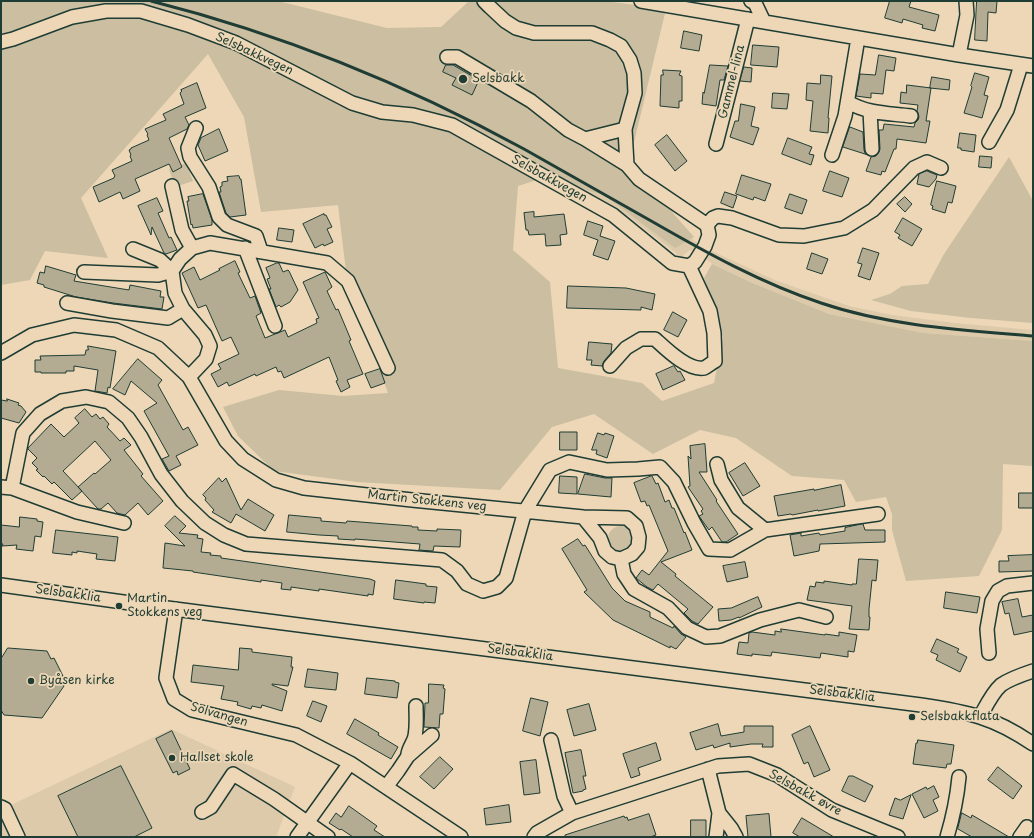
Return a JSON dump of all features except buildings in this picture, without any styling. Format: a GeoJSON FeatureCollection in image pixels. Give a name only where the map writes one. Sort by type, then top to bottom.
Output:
{"type":"FeatureCollection","features":[{"type":"Feature","properties":{"kind":"street"},"geometry":{"type":"LineString","coordinates":[[484,1],[504,21],[516,28],[534,33],[592,34],[610,40],[621,46],[630,60],[634,73],[635,93],[624,129],[627,164]]}},
{"type":"Feature","properties":{"kind":"street"},"geometry":{"type":"LineString","coordinates":[[641,1],[958,55],[1027,65],[1007,110],[989,142]]}},
{"type":"Feature","properties":{"kind":"street"},"geometry":{"type":"LineString","coordinates":[[958,55],[967,14],[966,1]]}},
{"type":"Feature","properties":{"kind":"street"},"geometry":{"type":"LineString","coordinates":[[754,2],[764,22]]}},
{"type":"Feature","properties":{"kind":"street","name":"Selsbakkvegen"},"geometry":{"type":"LineString","coordinates":[[1,42],[72,17],[106,11],[141,11],[188,25],[236,43],[352,103],[382,112],[413,115],[452,125],[613,215],[672,263],[689,266]]}},
{"type":"Feature","properties":{"kind":"street","name":"Gammel-lina"},"geometry":{"type":"LineString","coordinates":[[716,144],[748,19]]}},
{"type":"Feature","properties":{"kind":"street"},"geometry":{"type":"LineString","coordinates":[[832,155],[845,116],[858,38]]}},
{"type":"Feature","properties":{"kind":"street"},"geometry":{"type":"LineString","coordinates":[[448,57],[457,57],[463,60],[530,101],[568,130],[627,164],[639,179],[707,225],[709,235],[695,262],[689,266],[710,311],[714,333],[714,361],[704,368],[693,367],[672,355],[655,339],[641,339],[626,348],[610,366]]}},
{"type":"Feature","properties":{"kind":"street"},"geometry":{"type":"LineString","coordinates":[[848,102],[857,107],[870,111],[911,116]]}},
{"type":"Feature","properties":{"kind":"street"},"geometry":{"type":"LineString","coordinates":[[870,111],[872,149]]}},
{"type":"Feature","properties":{"kind":"street"},"geometry":{"type":"LineString","coordinates":[[196,128],[188,148],[190,157],[210,187],[219,217],[227,225],[256,236],[261,251]]}},
{"type":"Feature","properties":{"kind":"street"},"geometry":{"type":"LineString","coordinates":[[585,139],[624,129]]}},
{"type":"Feature","properties":{"kind":"street"},"geometry":{"type":"LineString","coordinates":[[707,225],[713,218],[718,216],[732,218],[779,235],[804,236],[844,228],[873,210],[914,168],[927,162],[941,168]]}},
{"type":"Feature","properties":{"kind":"street"},"geometry":{"type":"LineString","coordinates":[[172,186],[182,230],[192,248]]}},
{"type":"Feature","properties":{"kind":"street"},"geometry":{"type":"LineString","coordinates":[[84,272],[158,275],[172,271],[180,259],[192,248],[210,243],[327,263],[348,281],[388,368]]}},
{"type":"Feature","properties":{"kind":"street"},"geometry":{"type":"LineString","coordinates":[[245,248],[275,326]]}},
{"type":"Feature","properties":{"kind":"street"},"geometry":{"type":"LineString","coordinates":[[133,249],[160,260],[172,271],[175,293],[183,308],[205,335],[210,346],[206,360],[189,377]]}},
{"type":"Feature","properties":{"kind":"street"},"geometry":{"type":"LineString","coordinates":[[67,303],[112,311],[168,318],[183,308]]}},
{"type":"Feature","properties":{"kind":"street","name":"Martin Stokkens veg"},"geometry":{"type":"LineString","coordinates":[[1,353],[32,335],[74,325],[116,330],[158,348],[189,377],[226,441],[243,459],[276,480],[304,488],[412,500],[583,517],[627,518],[636,526],[639,537],[638,547],[632,554],[621,559]]}},
{"type":"Feature","properties":{"kind":"street"},"geometry":{"type":"LineString","coordinates":[[124,523],[77,512],[7,487],[23,433],[40,414],[62,401],[86,397],[109,402],[128,418],[141,437],[161,474],[182,502],[211,527],[224,535],[246,544],[442,560],[458,571],[468,584],[483,591],[497,587],[506,578],[526,511],[550,470],[569,462],[607,470],[660,467],[674,482],[694,523],[709,549],[730,550],[765,530],[878,514]]}},
{"type":"Feature","properties":{"kind":"street"},"geometry":{"type":"LineString","coordinates":[[717,464],[721,480],[738,508],[765,530]]}},
{"type":"Feature","properties":{"kind":"street"},"geometry":{"type":"LineString","coordinates":[[583,517],[600,538],[605,551],[612,557],[621,559],[624,574],[634,589],[668,608],[687,628],[706,637],[720,636],[760,620],[799,610],[826,617]]}},
{"type":"Feature","properties":{"kind":"street"},"geometry":{"type":"LineString","coordinates":[[990,653],[988,629],[992,601],[998,591],[1007,586],[1033,583]]}},
{"type":"Feature","properties":{"kind":"street","name":"Selsbakklia"},"geometry":{"type":"LineString","coordinates":[[1,585],[176,609],[910,703],[953,710],[980,717],[1007,728],[1033,744]]}},
{"type":"Feature","properties":{"kind":"street","name":"Solvangen"},"geometry":{"type":"LineString","coordinates":[[176,609],[166,678],[174,700],[192,710],[296,735],[350,763],[461,837]]}},
{"type":"Feature","properties":{"kind":"street"},"geometry":{"type":"LineString","coordinates":[[980,717],[992,696],[1002,685],[1023,674],[1033,671]]}},
{"type":"Feature","properties":{"kind":"street"},"geometry":{"type":"LineString","coordinates":[[408,756],[409,749],[415,736],[416,706]]}},
{"type":"Feature","properties":{"kind":"street"},"geometry":{"type":"LineString","coordinates":[[386,786],[408,756],[432,735]]}},
{"type":"Feature","properties":{"kind":"street"},"geometry":{"type":"LineString","coordinates":[[551,740],[564,796],[572,814]]}},
{"type":"Feature","properties":{"kind":"street"},"geometry":{"type":"LineString","coordinates":[[297,837],[350,763]]}},
{"type":"Feature","properties":{"kind":"street","name":"Selsbakk øvre"},"geometry":{"type":"LineString","coordinates":[[534,837],[537,833],[572,814],[718,766],[749,764],[777,775],[832,810],[898,837]]}},
{"type":"Feature","properties":{"kind":"street"},"geometry":{"type":"LineString","coordinates":[[708,769],[719,813],[716,837]]}},
{"type":"Feature","properties":{"kind":"street"},"geometry":{"type":"LineString","coordinates":[[202,812],[211,807],[233,774],[274,799],[328,837]]}},
{"type":"Feature","properties":{"kind":"street"},"geometry":{"type":"LineString","coordinates":[[946,837],[952,819],[959,777]]}},
{"type":"Feature","properties":{"kind":"street"},"geometry":{"type":"LineString","coordinates":[[1,807],[5,809],[18,837]]}},
{"type":"Feature","properties":{"kind":"street"},"geometry":{"type":"LineString","coordinates":[[719,813],[736,837]]}},
{"type":"Feature","properties":{"kind":"shaded area"},"geometry":{"type":"Polygon","coordinates":[[[1,1],[278,1],[387,28],[441,27],[469,1],[605,1],[666,9],[629,163],[694,237],[675,248],[604,195],[543,178],[518,186],[513,250],[550,282],[558,368],[642,383],[662,401],[714,383],[723,337],[704,278],[712,264],[750,282],[829,314],[923,333],[1033,341],[1033,466],[1003,464],[1002,530],[979,576],[906,581],[892,530],[892,514],[886,497],[856,502],[844,480],[792,476],[736,438],[700,430],[653,454],[594,414],[552,427],[500,490],[357,482],[274,471],[238,436],[223,407],[279,390],[343,396],[388,393],[346,271],[338,205],[261,212],[244,117],[208,54],[81,198],[108,258],[45,251],[30,280],[1,285],[1,1]]]}},
{"type":"Feature","properties":{"kind":"shaded area"},"geometry":{"type":"Polygon","coordinates":[[[207,1],[496,102],[695,241],[714,252],[777,281],[849,306],[892,315],[954,323],[1033,330],[1033,341],[923,333],[829,314],[750,282],[712,264],[690,250],[681,257],[628,216],[586,193],[207,1]]]}},
{"type":"Feature","properties":{"kind":"shaded area"},"geometry":{"type":"Polygon","coordinates":[[[1009,157],[1033,201],[1033,323],[911,311],[871,300],[890,294],[902,286],[928,284],[944,254],[1009,157]]]}},
{"type":"Feature","properties":{"kind":"shaded area"},"geometry":{"type":"Polygon","coordinates":[[[186,163],[193,181],[175,187],[169,169],[186,163]]]}},
{"type":"Feature","properties":{"kind":"shaded area"},"geometry":{"type":"Polygon","coordinates":[[[621,526],[630,530],[634,539],[630,548],[621,552],[612,548],[608,539],[612,530],[621,526]]]}},
{"type":"Feature","properties":{"kind":"shaded area","name":"Hallset skole"},"geometry":{"type":"Polygon","coordinates":[[[171,729],[295,787],[276,837],[1,837],[1,807],[9,806],[171,729]]]}},
{"type":"Feature","properties":{"kind":"railway"},"geometry":{"type":"LineString","coordinates":[[151,1],[200,14],[295,45],[388,82],[479,125],[524,149],[714,256],[756,277],[799,295],[847,311],[899,322],[953,329],[1033,336]]}},
{"type":"Feature","properties":{"kind":"place","name":"Selsbakk"},"geometry":{"type":"Point","coordinates":[463,79]}},
{"type":"Feature","properties":{"kind":"place","name":"Martin Stokkens veg"},"geometry":{"type":"Point","coordinates":[119,606]}},
{"type":"Feature","properties":{"kind":"place","name":"Byåsen kirke"},"geometry":{"type":"Point","coordinates":[31,681]}},
{"type":"Feature","properties":{"kind":"place","name":"Selsbakkflata"},"geometry":{"type":"Point","coordinates":[912,717]}},
{"type":"Feature","properties":{"kind":"place","name":"Hallset skole"},"geometry":{"type":"Point","coordinates":[172,758]}}]}
